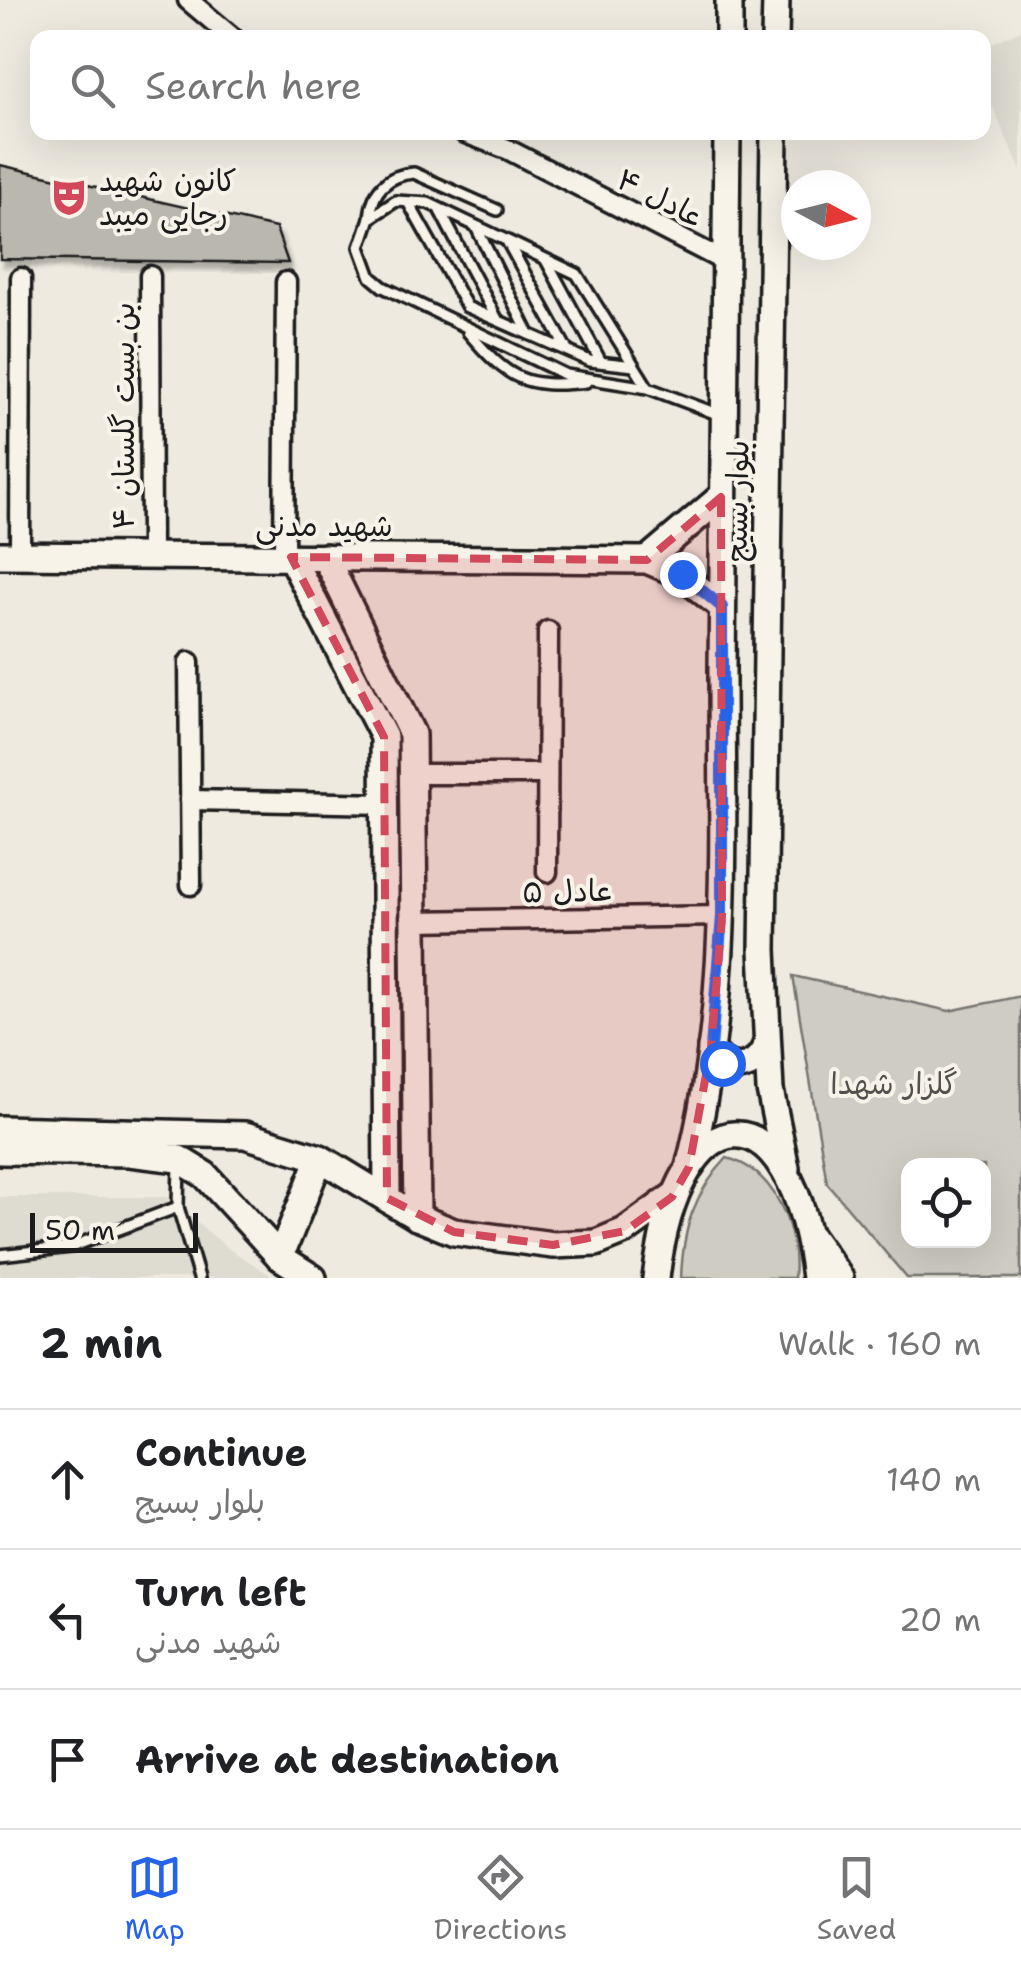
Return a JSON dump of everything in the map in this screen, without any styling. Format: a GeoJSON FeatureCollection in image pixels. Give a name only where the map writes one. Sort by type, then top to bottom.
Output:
{"type":"FeatureCollection","features":[{"type":"Feature","properties":{"kind":"street"},"geometry":{"type":"LineString","coordinates":[[728,30],[729,0]]}},
{"type":"Feature","properties":{"kind":"street"},"geometry":{"type":"LineString","coordinates":[[775,30],[776,0]]}},
{"type":"Feature","properties":{"kind":"street"},"geometry":{"type":"LineString","coordinates":[[197,2],[226,30]]}},
{"type":"Feature","properties":{"kind":"street","name":"عادل ۴"},"geometry":{"type":"LineString","coordinates":[[485,140],[726,262]]}},
{"type":"Feature","properties":{"kind":"street","name":"بلوار بسیج"},"geometry":{"type":"LineString","coordinates":[[689,1167],[711,1048],[722,916],[721,497],[728,140]]}},
{"type":"Feature","properties":{"kind":"street","name":"بلوار بسیج"},"geometry":{"type":"LineString","coordinates":[[774,140],[763,950],[770,1090],[786,1168],[810,1236]]}},
{"type":"Feature","properties":{"kind":"street","name":"بن بست گلستان ۴"},"geometry":{"type":"LineString","coordinates":[[150,276],[151,556]]}},
{"type":"Feature","properties":{"kind":"street"},"geometry":{"type":"LineString","coordinates":[[10,555],[21,278]]}},
{"type":"Feature","properties":{"kind":"street"},"geometry":{"type":"LineString","coordinates":[[286,282],[288,557],[384,737],[387,1198]]}},
{"type":"Feature","properties":{"kind":"street"},"geometry":{"type":"LineString","coordinates":[[647,560],[721,497]]}},
{"type":"Feature","properties":{"kind":"street","name":"شهید مدنی"},"geometry":{"type":"LineString","coordinates":[[10,555],[647,560],[682,574],[722,607]]}},
{"type":"Feature","properties":{"kind":"street"},"geometry":{"type":"LineString","coordinates":[[325,557],[412,734],[417,1217]]}},
{"type":"Feature","properties":{"kind":"street"},"geometry":{"type":"LineString","coordinates":[[547,872],[548,632]]}},
{"type":"Feature","properties":{"kind":"street"},"geometry":{"type":"LineString","coordinates":[[188,662],[191,884]]}},
{"type":"Feature","properties":{"kind":"street"},"geometry":{"type":"LineString","coordinates":[[413,774],[548,774]]}},
{"type":"Feature","properties":{"kind":"street"},"geometry":{"type":"LineString","coordinates":[[190,800],[386,804]]}},
{"type":"Feature","properties":{"kind":"street","name":"عادل ۵"},"geometry":{"type":"LineString","coordinates":[[414,921],[722,916]]}},
{"type":"Feature","properties":{"kind":"street"},"geometry":{"type":"LineString","coordinates":[[711,1048],[722,1063],[740,1068],[758,1060],[767,1044]]}},
{"type":"Feature","properties":{"kind":"street"},"geometry":{"type":"LineString","coordinates":[[0,1129],[245,1135],[320,1158],[417,1217],[454,1232],[554,1244],[596,1242],[625,1231],[672,1197]]}},
{"type":"Feature","properties":{"kind":"street"},"geometry":{"type":"LineString","coordinates":[[656,1278],[672,1197],[707,1146],[727,1134],[748,1134],[768,1146],[786,1168]]}},
{"type":"Feature","properties":{"kind":"street"},"geometry":{"type":"LineString","coordinates":[[0,1151],[129,1153],[179,1159],[205,1175],[280,1257],[313,1278]]}},
{"type":"Feature","properties":{"kind":"street"},"geometry":{"type":"LineString","coordinates":[[280,1257],[320,1158]]}},
{"type":"Feature","properties":{"kind":"street"},"geometry":{"type":"LineString","coordinates":[[810,1236],[815,1278]]}},
{"type":"Feature","properties":{"kind":"street"},"geometry":{"type":"LineString","coordinates":[[810,1236],[840,1278]]}},
{"type":"Feature","properties":{"kind":"lane"},"geometry":{"type":"LineString","coordinates":[[496,210],[414,172],[400,174],[377,190],[360,248],[371,277],[566,376],[648,388],[722,416]]}},
{"type":"Feature","properties":{"kind":"lane"},"geometry":{"type":"LineString","coordinates":[[408,202],[467,306],[567,350],[601,362],[634,366]]}},
{"type":"Feature","properties":{"kind":"lane"},"geometry":{"type":"LineString","coordinates":[[370,218],[382,207],[408,202],[439,209],[577,274],[648,388]]}},
{"type":"Feature","properties":{"kind":"lane"},"geometry":{"type":"LineString","coordinates":[[439,209],[496,320]]}},
{"type":"Feature","properties":{"kind":"lane"},"geometry":{"type":"LineString","coordinates":[[476,226],[530,334]]}},
{"type":"Feature","properties":{"kind":"lane"},"geometry":{"type":"LineString","coordinates":[[507,241],[567,350]]}},
{"type":"Feature","properties":{"kind":"lane"},"geometry":{"type":"LineString","coordinates":[[546,260],[601,362]]}},
{"type":"Feature","properties":{"kind":"lane"},"geometry":{"type":"LineString","coordinates":[[463,326],[498,367],[543,387],[598,380]]}},
{"type":"Feature","properties":{"kind":"lane"},"geometry":{"type":"LineString","coordinates":[[179,1159],[178,1207],[199,1278]]}},
{"type":"Feature","properties":{"kind":"lane"},"geometry":{"type":"LineString","coordinates":[[0,1255],[71,1248],[178,1207]]}},
{"type":"Feature","properties":{"kind":"highlighted area"},"geometry":{"type":"Polygon","coordinates":[[[721,497],[722,916],[711,1048],[689,1167],[672,1197],[625,1231],[553,1245],[454,1232],[387,1198],[384,737],[291,557],[647,560],[721,497]]]}},
{"type":"Feature","properties":{"kind":"shaded area"},"geometry":{"type":"Polygon","coordinates":[[[1021,30],[1021,171],[991,104],[991,44],[1021,30]]]}},
{"type":"Feature","properties":{"kind":"shaded area"},"geometry":{"type":"Polygon","coordinates":[[[0,1197],[166,1197],[228,1248],[275,1278],[0,1278],[0,1197]]]}},
{"type":"Feature","properties":{"kind":"green space","name":"گلزار شهدا"},"geometry":{"type":"Polygon","coordinates":[[[793,976],[949,1011],[1021,996],[1021,1278],[907,1278],[827,1183],[793,976]]]}},
{"type":"Feature","properties":{"kind":"green space"},"geometry":{"type":"Polygon","coordinates":[[[727,1158],[759,1175],[781,1205],[793,1241],[794,1278],[681,1278],[692,1213],[706,1185],[727,1158]]]}},
{"type":"Feature","properties":{"kind":"building","name":"کانون شهید رجایی میبد"},"geometry":{"type":"Polygon","coordinates":[[[0,165],[276,228],[288,263],[0,259],[0,165]]]}},
{"type":"Feature","properties":{"kind":"place","name":"کانون شهید رجایی میبد"},"geometry":{"type":"Point","coordinates":[69,197]}},
{"type":"Feature","properties":{"kind":"route"},"geometry":{"type":"LineString","coordinates":[[682,574],[722,607],[722,916],[711,1048],[722,1063]]}}]}
